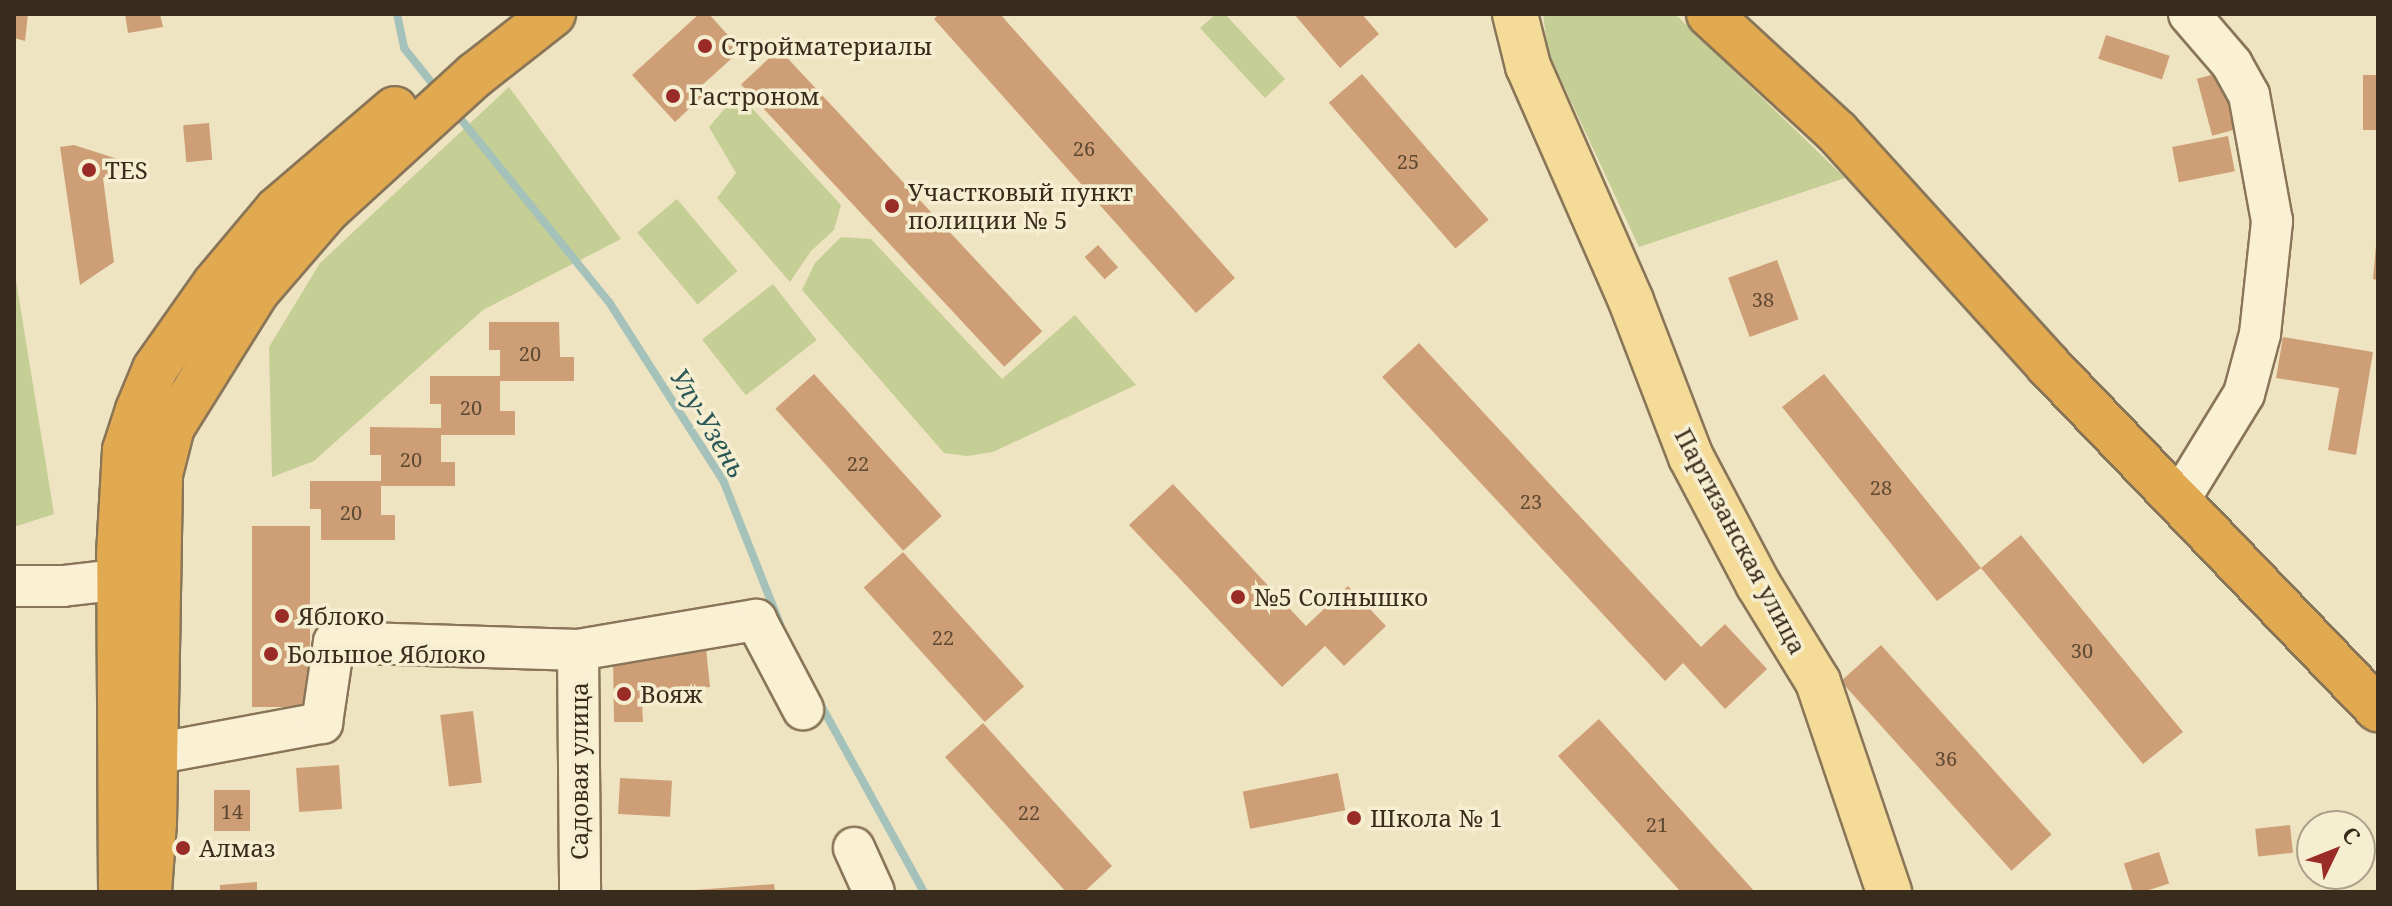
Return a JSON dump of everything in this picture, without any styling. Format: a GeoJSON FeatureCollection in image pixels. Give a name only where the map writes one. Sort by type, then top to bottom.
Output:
{"type":"FeatureCollection","features":[{"type":"Feature","properties":{"kind":"highway"},"geometry":{"type":"LineString","coordinates":[[468,64],[506,14]]}},
{"type":"Feature","properties":{"kind":"highway"},"geometry":{"type":"LineString","coordinates":[[121,892],[118,581],[125,450],[155,369],[215,284],[277,210],[420,105],[468,64],[553,14]]}},
{"type":"Feature","properties":{"kind":"highway"},"geometry":{"type":"LineString","coordinates":[[1709,14],[1837,132],[2162,487],[2378,709]]}},
{"type":"Feature","properties":{"kind":"highway"},"geometry":{"type":"LineString","coordinates":[[1743,14],[1845,106],[2006,290],[2378,688]]}},
{"type":"Feature","properties":{"kind":"highway"},"geometry":{"type":"LineString","coordinates":[[149,892],[161,574],[160,474],[172,427],[257,291],[420,105]]}},
{"type":"Feature","properties":{"kind":"main road","name":"Партизанская улица"},"geometry":{"type":"LineString","coordinates":[[1515,14],[1528,66],[1631,301],[1691,457],[1758,584],[1818,682],[1889,892]]}},
{"type":"Feature","properties":{"kind":"street"},"geometry":{"type":"LineString","coordinates":[[2187,487],[2244,394],[2260,334],[2272,221],[2249,95],[2232,64],[2189,14]]}},
{"type":"Feature","properties":{"kind":"street"},"geometry":{"type":"LineString","coordinates":[[14,586],[118,581],[161,574]]}},
{"type":"Feature","properties":{"kind":"street"},"geometry":{"type":"LineString","coordinates":[[154,754],[322,723],[334,642],[578,650],[756,620],[803,709]]}},
{"type":"Feature","properties":{"kind":"street","name":"Садовая улица"},"geometry":{"type":"LineString","coordinates":[[578,650],[580,892]]}},
{"type":"Feature","properties":{"kind":"street"},"geometry":{"type":"LineString","coordinates":[[854,848],[874,892]]}},
{"type":"Feature","properties":{"kind":"green space"},"geometry":{"type":"Polygon","coordinates":[[[1216,14],[1225,14],[1285,79],[1265,98],[1200,28],[1216,14]]]}},
{"type":"Feature","properties":{"kind":"green space"},"geometry":{"type":"Polygon","coordinates":[[[1543,14],[1675,14],[1845,178],[1639,247],[1548,52],[1543,14]]]}},
{"type":"Feature","properties":{"kind":"green space"},"geometry":{"type":"Polygon","coordinates":[[[509,87],[621,239],[483,310],[314,461],[272,477],[269,347],[320,263],[509,87]]]}},
{"type":"Feature","properties":{"kind":"green space"},"geometry":{"type":"Polygon","coordinates":[[[738,93],[841,205],[834,230],[811,251],[790,282],[717,198],[736,173],[709,127],[738,93]]]}},
{"type":"Feature","properties":{"kind":"green space"},"geometry":{"type":"Polygon","coordinates":[[[677,199],[737,271],[698,304],[637,232],[677,199]]]}},
{"type":"Feature","properties":{"kind":"green space"},"geometry":{"type":"Polygon","coordinates":[[[841,237],[871,239],[1002,379],[1075,315],[1136,385],[993,452],[967,456],[944,453],[802,290],[815,263],[841,237]]]}},
{"type":"Feature","properties":{"kind":"green space"},"geometry":{"type":"Polygon","coordinates":[[[14,268],[54,514],[14,527],[14,268]]]}},
{"type":"Feature","properties":{"kind":"green space"},"geometry":{"type":"Polygon","coordinates":[[[773,284],[817,340],[746,395],[702,339],[773,284]]]}},
{"type":"Feature","properties":{"kind":"building"},"geometry":{"type":"Polygon","coordinates":[[[14,14],[28,14],[25,41],[14,38],[14,14]]]}},
{"type":"Feature","properties":{"kind":"building"},"geometry":{"type":"Polygon","coordinates":[[[125,14],[160,14],[163,27],[128,33],[125,14]]]}},
{"type":"Feature","properties":{"kind":"building"},"geometry":{"type":"Polygon","coordinates":[[[699,14],[709,14],[741,50],[699,88],[705,94],[675,122],[632,75],[699,14]]]}},
{"type":"Feature","properties":{"kind":"building"},"geometry":{"type":"Polygon","coordinates":[[[939,14],[1000,14],[1235,278],[1196,313],[934,19],[939,14]]]}},
{"type":"Feature","properties":{"kind":"building"},"geometry":{"type":"Polygon","coordinates":[[[1294,14],[1362,14],[1379,34],[1340,68],[1294,14]]]}},
{"type":"Feature","properties":{"kind":"building"},"geometry":{"type":"Polygon","coordinates":[[[2106,35],[2170,56],[2162,79],[2098,59],[2106,35]]]}},
{"type":"Feature","properties":{"kind":"building"},"geometry":{"type":"Polygon","coordinates":[[[779,49],[1042,331],[1004,367],[741,84],[779,49]]]}},
{"type":"Feature","properties":{"kind":"building"},"geometry":{"type":"Polygon","coordinates":[[[2222,72],[2237,129],[2212,136],[2197,79],[2222,72]]]}},
{"type":"Feature","properties":{"kind":"building"},"geometry":{"type":"Polygon","coordinates":[[[1362,74],[1489,220],[1455,249],[1329,103],[1362,74]]]}},
{"type":"Feature","properties":{"kind":"building"},"geometry":{"type":"Polygon","coordinates":[[[2363,75],[2378,75],[2378,130],[2363,130],[2363,75]]]}},
{"type":"Feature","properties":{"kind":"building"},"geometry":{"type":"Polygon","coordinates":[[[209,123],[212,160],[186,162],[183,125],[209,123]]]}},
{"type":"Feature","properties":{"kind":"building"},"geometry":{"type":"Polygon","coordinates":[[[2228,136],[2235,171],[2179,182],[2172,147],[2228,136]]]}},
{"type":"Feature","properties":{"kind":"building"},"geometry":{"type":"Polygon","coordinates":[[[74,145],[127,162],[103,178],[114,262],[80,285],[60,147],[74,145]]]}},
{"type":"Feature","properties":{"kind":"building"},"geometry":{"type":"Polygon","coordinates":[[[1098,245],[1118,267],[1105,279],[1085,257],[1098,245]]]}},
{"type":"Feature","properties":{"kind":"building"},"geometry":{"type":"Polygon","coordinates":[[[2378,245],[2378,280],[2373,279],[2378,245]]]}},
{"type":"Feature","properties":{"kind":"building"},"geometry":{"type":"Polygon","coordinates":[[[1777,260],[1799,319],[1750,337],[1728,278],[1777,260]]]}},
{"type":"Feature","properties":{"kind":"building"},"geometry":{"type":"Polygon","coordinates":[[[489,322],[559,322],[560,357],[574,357],[574,381],[500,381],[500,411],[515,411],[515,435],[441,435],[441,462],[455,462],[455,486],[381,486],[381,515],[395,515],[395,540],[321,540],[321,509],[310,509],[310,481],[381,481],[381,455],[370,455],[370,427],[441,428],[441,404],[430,404],[430,376],[500,376],[500,350],[489,350],[489,322]]]}},
{"type":"Feature","properties":{"kind":"building"},"geometry":{"type":"Polygon","coordinates":[[[2283,337],[2373,352],[2356,455],[2328,450],[2339,388],[2276,378],[2283,337]]]}},
{"type":"Feature","properties":{"kind":"building"},"geometry":{"type":"Polygon","coordinates":[[[1419,343],[1701,647],[1725,624],[1767,669],[1725,709],[1683,663],[1665,681],[1382,377],[1419,343]]]}},
{"type":"Feature","properties":{"kind":"building"},"geometry":{"type":"Polygon","coordinates":[[[814,374],[942,516],[903,551],[775,409],[814,374]]]}},
{"type":"Feature","properties":{"kind":"building"},"geometry":{"type":"Polygon","coordinates":[[[1824,374],[1981,568],[1937,601],[1782,407],[1824,374]]]}},
{"type":"Feature","properties":{"kind":"building","name":"№5 Солнышко"},"geometry":{"type":"Polygon","coordinates":[[[1173,484],[1306,626],[1348,586],[1386,626],[1344,666],[1325,646],[1282,687],[1129,525],[1173,484]]]}},
{"type":"Feature","properties":{"kind":"building","name":"Яблоко"},"geometry":{"type":"Polygon","coordinates":[[[252,526],[310,526],[310,707],[252,707],[252,526]]]}},
{"type":"Feature","properties":{"kind":"building"},"geometry":{"type":"Polygon","coordinates":[[[2021,535],[2183,732],[2143,764],[1981,568],[2021,535]]]}},
{"type":"Feature","properties":{"kind":"building"},"geometry":{"type":"Polygon","coordinates":[[[903,552],[1024,687],[985,722],[864,587],[903,552]]]}},
{"type":"Feature","properties":{"kind":"building"},"geometry":{"type":"Polygon","coordinates":[[[1881,645],[2052,835],[2011,871],[1841,681],[1881,645]]]}},
{"type":"Feature","properties":{"kind":"building"},"geometry":{"type":"Polygon","coordinates":[[[706,648],[710,687],[643,693],[641,682],[643,722],[614,722],[613,660],[640,660],[639,654],[706,648]]]}},
{"type":"Feature","properties":{"kind":"building"},"geometry":{"type":"Polygon","coordinates":[[[473,711],[482,782],[449,786],[440,715],[473,711]]]}},
{"type":"Feature","properties":{"kind":"building"},"geometry":{"type":"Polygon","coordinates":[[[1599,719],[1755,892],[1681,892],[1558,756],[1599,719]]]}},
{"type":"Feature","properties":{"kind":"building"},"geometry":{"type":"Polygon","coordinates":[[[983,723],[1112,866],[1084,892],[1066,892],[945,757],[983,723]]]}},
{"type":"Feature","properties":{"kind":"building"},"geometry":{"type":"Polygon","coordinates":[[[339,765],[342,809],[299,812],[296,768],[339,765]]]}},
{"type":"Feature","properties":{"kind":"building"},"geometry":{"type":"Polygon","coordinates":[[[1338,773],[1345,810],[1250,829],[1243,792],[1338,773]]]}},
{"type":"Feature","properties":{"kind":"building"},"geometry":{"type":"Polygon","coordinates":[[[620,778],[672,781],[670,817],[618,814],[620,778]]]}},
{"type":"Feature","properties":{"kind":"building"},"geometry":{"type":"Polygon","coordinates":[[[214,790],[250,790],[250,831],[214,831],[214,790]]]}},
{"type":"Feature","properties":{"kind":"building"},"geometry":{"type":"Polygon","coordinates":[[[2290,825],[2293,853],[2258,857],[2255,829],[2290,825]]]}},
{"type":"Feature","properties":{"kind":"building"},"geometry":{"type":"Polygon","coordinates":[[[2159,852],[2169,883],[2133,892],[2124,863],[2159,852]]]}},
{"type":"Feature","properties":{"kind":"building"},"geometry":{"type":"Polygon","coordinates":[[[257,882],[257,892],[220,892],[220,885],[257,882]]]}},
{"type":"Feature","properties":{"kind":"building"},"geometry":{"type":"Polygon","coordinates":[[[774,884],[775,892],[695,892],[695,890],[774,884]]]}},
{"type":"Feature","properties":{"kind":"waterway","name":"Улу-Узень"},"geometry":{"type":"LineString","coordinates":[[397,14],[404,48],[439,92]]}},
{"type":"Feature","properties":{"kind":"waterway","name":"Улу-Узень"},"geometry":{"type":"LineString","coordinates":[[455,112],[609,302],[723,480],[780,624]]}},
{"type":"Feature","properties":{"kind":"waterway","name":"Улу-Узень"},"geometry":{"type":"LineString","coordinates":[[818,700],[924,892]]}},
{"type":"Feature","properties":{"kind":"place","name":"Стройматериалы"},"geometry":{"type":"Point","coordinates":[705,46]}},
{"type":"Feature","properties":{"kind":"place","name":"Гастроном"},"geometry":{"type":"Point","coordinates":[673,96]}},
{"type":"Feature","properties":{"kind":"place","name":"TES"},"geometry":{"type":"Point","coordinates":[89,170]}},
{"type":"Feature","properties":{"kind":"place","name":"Участковый пункт полиции № 5"},"geometry":{"type":"Point","coordinates":[892,206]}},
{"type":"Feature","properties":{"kind":"place","name":"№5 Солнышко"},"geometry":{"type":"Point","coordinates":[1238,597]}},
{"type":"Feature","properties":{"kind":"place","name":"Яблоко"},"geometry":{"type":"Point","coordinates":[282,616]}},
{"type":"Feature","properties":{"kind":"place","name":"Большое Яблоко"},"geometry":{"type":"Point","coordinates":[271,654]}},
{"type":"Feature","properties":{"kind":"place","name":"Вояж"},"geometry":{"type":"Point","coordinates":[624,694]}},
{"type":"Feature","properties":{"kind":"place","name":"Школа № 1"},"geometry":{"type":"Point","coordinates":[1354,818]}},
{"type":"Feature","properties":{"kind":"place","name":"Алмаз"},"geometry":{"type":"Point","coordinates":[183,848]}}]}
